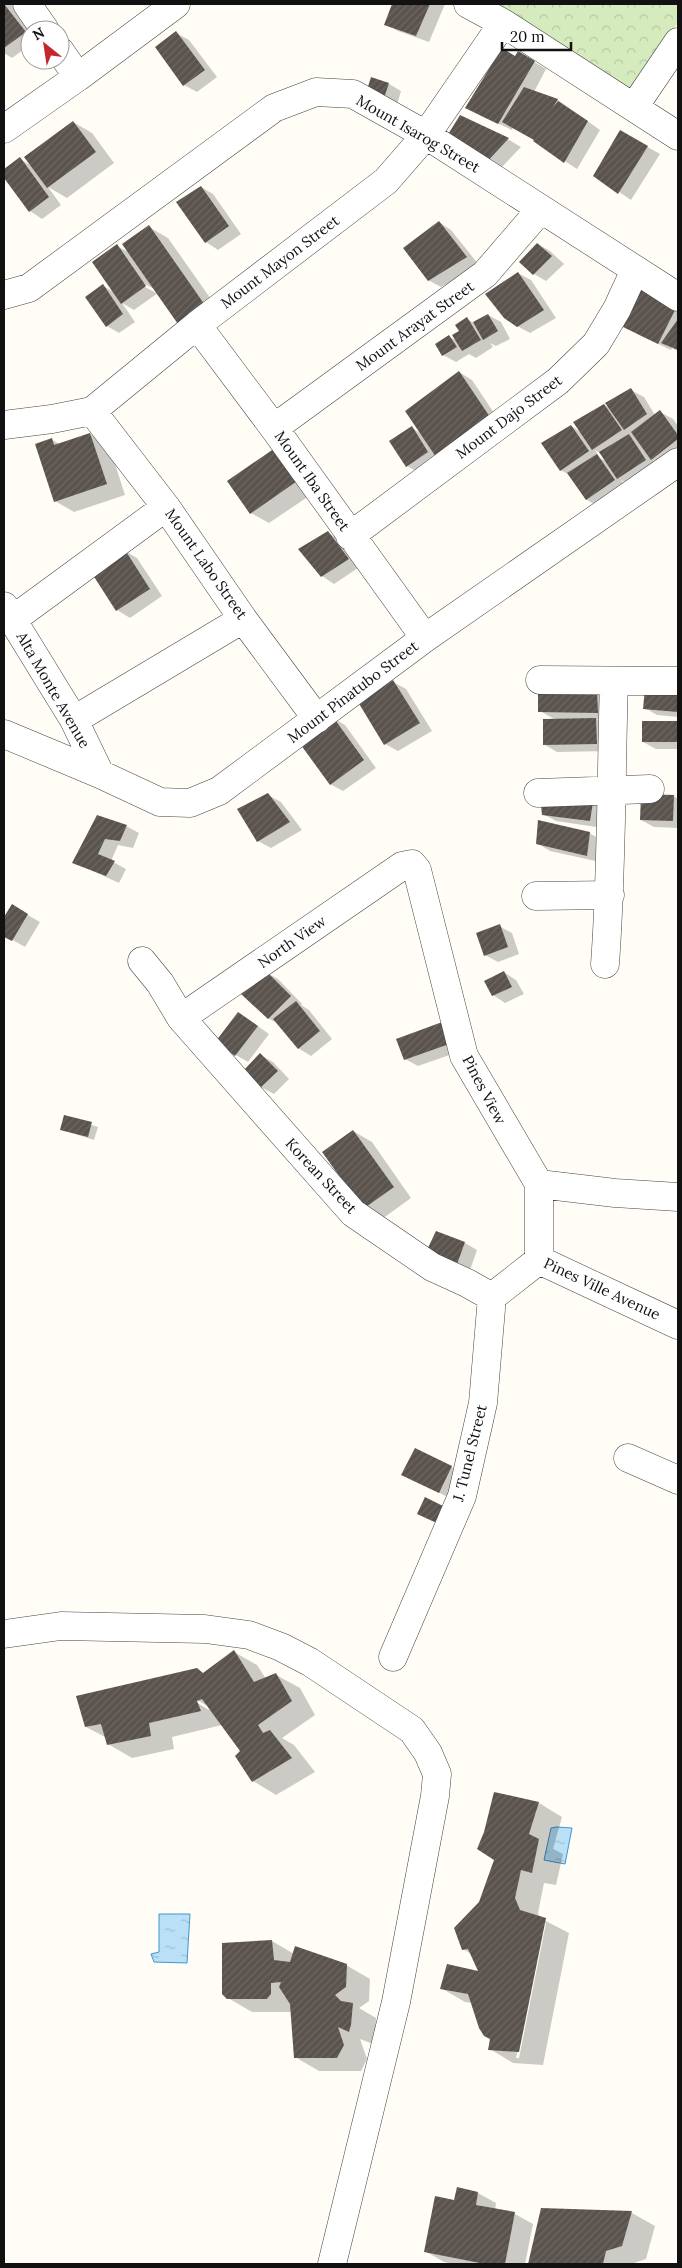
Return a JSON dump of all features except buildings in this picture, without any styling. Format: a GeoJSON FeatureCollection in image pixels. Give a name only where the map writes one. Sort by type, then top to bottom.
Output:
{"type":"FeatureCollection","features":[{"type":"Feature","properties":{"kind":"street"},"geometry":{"type":"LineString","coordinates":[[27,4],[38,20]]}},
{"type":"Feature","properties":{"kind":"street"},"geometry":{"type":"LineString","coordinates":[[4,129],[78,77],[173,4]]}},
{"type":"Feature","properties":{"kind":"street"},"geometry":{"type":"LineString","coordinates":[[468,4],[503,23],[678,136]]}},
{"type":"Feature","properties":{"kind":"street","name":"Mount Mayon Street"},"geometry":{"type":"LineString","coordinates":[[4,425],[52,419],[92,411],[197,325],[386,181],[426,135],[503,23]]}},
{"type":"Feature","properties":{"kind":"street"},"geometry":{"type":"LineString","coordinates":[[634,107],[678,42]]}},
{"type":"Feature","properties":{"kind":"street"},"geometry":{"type":"LineString","coordinates":[[70,65],[78,77]]}},
{"type":"Feature","properties":{"kind":"street","name":"Mount Isarog Street"},"geometry":{"type":"LineString","coordinates":[[4,294],[29,288],[274,108],[316,92],[352,94],[426,135],[678,297]]}},
{"type":"Feature","properties":{"kind":"street","name":"Mount Arayat Street"},"geometry":{"type":"LineString","coordinates":[[274,428],[486,274],[541,209]]}},
{"type":"Feature","properties":{"kind":"street","name":"Mount Dajo Street"},"geometry":{"type":"LineString","coordinates":[[350,536],[558,381],[596,344],[617,309],[635,270]]}},
{"type":"Feature","properties":{"kind":"street","name":"Mount Iba Street"},"geometry":{"type":"LineString","coordinates":[[197,325],[274,428],[425,638]]}},
{"type":"Feature","properties":{"kind":"street","name":"Mount Labo Street"},"geometry":{"type":"LineString","coordinates":[[92,411],[166,507],[317,719]]}},
{"type":"Feature","properties":{"kind":"street","name":"Mount Pinatubo Street"},"geometry":{"type":"LineString","coordinates":[[4,734],[100,774],[160,802],[190,803],[219,791],[425,638],[678,462]]}},
{"type":"Feature","properties":{"kind":"street"},"geometry":{"type":"LineString","coordinates":[[8,613],[166,507]]}},
{"type":"Feature","properties":{"kind":"street","name":"Alta Monte Avenue"},"geometry":{"type":"LineString","coordinates":[[8,613],[74,720],[100,774]]}},
{"type":"Feature","properties":{"kind":"street"},"geometry":{"type":"LineString","coordinates":[[74,720],[244,619]]}},
{"type":"Feature","properties":{"kind":"street"},"geometry":{"type":"LineString","coordinates":[[540,680],[678,681]]}},
{"type":"Feature","properties":{"kind":"street"},"geometry":{"type":"LineString","coordinates":[[605,964],[610,895],[610,792],[614,681]]}},
{"type":"Feature","properties":{"kind":"street"},"geometry":{"type":"LineString","coordinates":[[538,794],[650,789]]}},
{"type":"Feature","properties":{"kind":"street","name":"Pines View"},"geometry":{"type":"LineString","coordinates":[[402,866],[412,864],[417,870],[464,1056],[510,1138],[539,1184]]}},
{"type":"Feature","properties":{"kind":"street","name":"North View"},"geometry":{"type":"LineString","coordinates":[[182,1018],[402,866]]}},
{"type":"Feature","properties":{"kind":"street"},"geometry":{"type":"LineString","coordinates":[[536,896],[610,895]]}},
{"type":"Feature","properties":{"kind":"street","name":"Korean Street"},"geometry":{"type":"LineString","coordinates":[[142,961],[160,983],[182,1018],[353,1213],[432,1267],[492,1298]]}},
{"type":"Feature","properties":{"kind":"street"},"geometry":{"type":"LineString","coordinates":[[539,1184],[615,1193],[678,1197]]}},
{"type":"Feature","properties":{"kind":"street","name":"Pines Ville Avenue"},"geometry":{"type":"LineString","coordinates":[[539,1184],[539,1260],[678,1325]]}},
{"type":"Feature","properties":{"kind":"street"},"geometry":{"type":"LineString","coordinates":[[492,1298],[539,1260]]}},
{"type":"Feature","properties":{"kind":"street","name":"J. Tunel Street"},"geometry":{"type":"LineString","coordinates":[[393,1657],[462,1496],[483,1403],[492,1298]]}},
{"type":"Feature","properties":{"kind":"street"},"geometry":{"type":"LineString","coordinates":[[628,1458],[678,1480]]}},
{"type":"Feature","properties":{"kind":"street"},"geometry":{"type":"LineString","coordinates":[[4,1634],[61,1626],[205,1629],[249,1635],[281,1647],[302,1658],[357,1693],[412,1730],[428,1753],[437,1774],[435,1796],[396,2002],[332,2264]]}},
{"type":"Feature","properties":{"kind":"green space"},"geometry":{"type":"Polygon","coordinates":[[[479,4],[678,4],[678,22],[633,100],[479,4]]]}},
{"type":"Feature","properties":{"kind":"water"},"geometry":{"type":"Polygon","coordinates":[[[551,1828],[572,1828],[565,1864],[544,1860],[551,1828]]]}},
{"type":"Feature","properties":{"kind":"water"},"geometry":{"type":"Polygon","coordinates":[[[159,1914],[190,1914],[187,1963],[154,1962],[151,1954],[159,1952],[159,1914]]]}}]}
